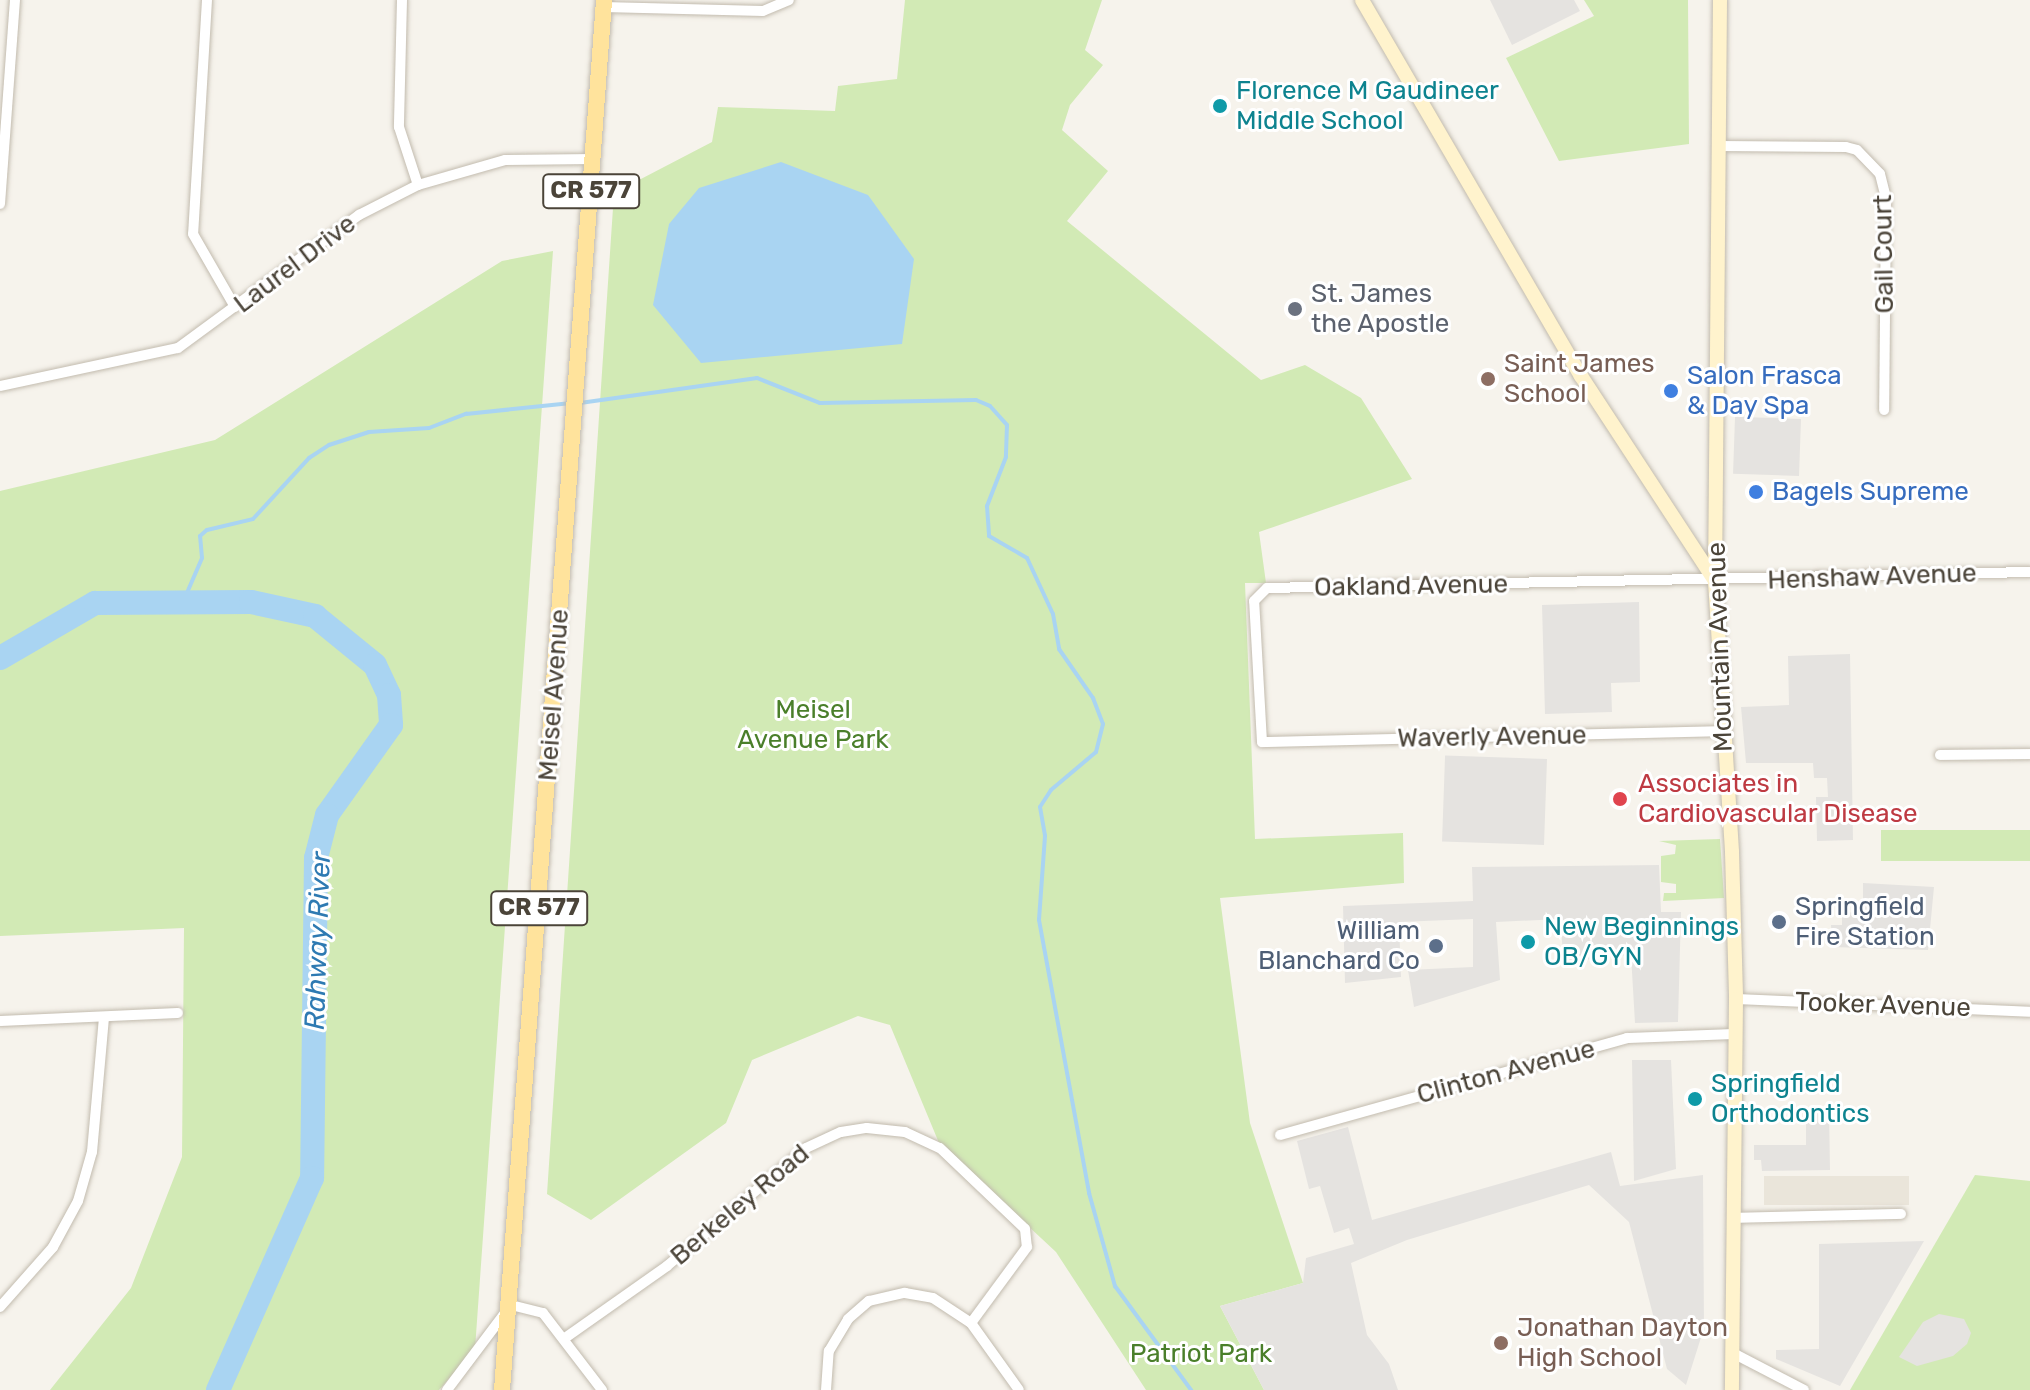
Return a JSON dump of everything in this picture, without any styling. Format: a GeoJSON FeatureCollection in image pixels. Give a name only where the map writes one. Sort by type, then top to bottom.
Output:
{"type":"FeatureCollection","features":[{"type":"Feature","properties":{"kind":"main road","name":"Meisel Avenue"},"geometry":{"type":"LineString","coordinates":[[502,1390],[511,1305],[604,4]]}},
{"type":"Feature","properties":{"kind":"street"},"geometry":{"type":"LineString","coordinates":[[0,204],[15,0]]}},
{"type":"Feature","properties":{"kind":"street"},"geometry":{"type":"LineString","coordinates":[[207,0],[193,234],[235,307]]}},
{"type":"Feature","properties":{"kind":"street"},"geometry":{"type":"LineString","coordinates":[[402,0],[399,127],[418,185]]}},
{"type":"Feature","properties":{"kind":"street"},"geometry":{"type":"LineString","coordinates":[[604,4],[763,11],[789,0]]}},
{"type":"Feature","properties":{"kind":"street"},"geometry":{"type":"LineString","coordinates":[[1362,0],[1581,376],[1715,581]]}},
{"type":"Feature","properties":{"kind":"street","name":"Mountain Avenue"},"geometry":{"type":"LineString","coordinates":[[1720,0],[1715,581],[1722,731],[1732,852],[1736,999],[1732,1390]]}},
{"type":"Feature","properties":{"kind":"street","name":"Gail Court"},"geometry":{"type":"LineString","coordinates":[[1720,146],[1846,147],[1857,150],[1880,174],[1886,198],[1884,410]]}},
{"type":"Feature","properties":{"kind":"street","name":"Laurel Drive"},"geometry":{"type":"LineString","coordinates":[[0,384],[178,348],[359,215],[418,185],[505,160],[594,159]]}},
{"type":"Feature","properties":{"kind":"street","name":"Henshaw Avenue"},"geometry":{"type":"LineString","coordinates":[[1715,581],[2030,572]]}},
{"type":"Feature","properties":{"kind":"street","name":"Oakland Avenue"},"geometry":{"type":"LineString","coordinates":[[1262,742],[1254,601],[1267,588],[1715,581]]}},
{"type":"Feature","properties":{"kind":"street","name":"Waverly Avenue"},"geometry":{"type":"LineString","coordinates":[[1262,742],[1722,731]]}},
{"type":"Feature","properties":{"kind":"street"},"geometry":{"type":"LineString","coordinates":[[1940,755],[2030,754]]}},
{"type":"Feature","properties":{"kind":"street","name":"Tooker Avenue"},"geometry":{"type":"LineString","coordinates":[[1736,999],[2030,1012]]}},
{"type":"Feature","properties":{"kind":"street"},"geometry":{"type":"LineString","coordinates":[[0,1021],[178,1013]]}},
{"type":"Feature","properties":{"kind":"street"},"geometry":{"type":"LineString","coordinates":[[0,1307],[53,1247],[78,1201],[92,1152],[104,1018]]}},
{"type":"Feature","properties":{"kind":"street","name":"Clinton Avenue"},"geometry":{"type":"LineString","coordinates":[[1280,1135],[1627,1038],[1735,1034]]}},
{"type":"Feature","properties":{"kind":"street","name":"Berkeley Road"},"geometry":{"type":"LineString","coordinates":[[565,1338],[667,1266],[806,1148],[829,1136],[867,1128],[905,1132],[940,1148],[1025,1229],[1027,1247],[971,1323]]}},
{"type":"Feature","properties":{"kind":"street"},"geometry":{"type":"LineString","coordinates":[[1734,1218],[1901,1214]]}},
{"type":"Feature","properties":{"kind":"street"},"geometry":{"type":"LineString","coordinates":[[826,1390],[825,1369],[837,1334],[869,1301],[924,1295],[950,1305],[971,1323],[1019,1390]]}},
{"type":"Feature","properties":{"kind":"street"},"geometry":{"type":"LineString","coordinates":[[447,1390],[511,1305],[543,1313],[602,1390]]}},
{"type":"Feature","properties":{"kind":"street"},"geometry":{"type":"LineString","coordinates":[[1733,1353],[1804,1390]]}},
{"type":"Feature","properties":{"kind":"shaded area"},"geometry":{"type":"Polygon","coordinates":[[[1490,0],[1574,0],[1580,11],[1512,45],[1490,0]]]}},
{"type":"Feature","properties":{"kind":"shaded area"},"geometry":{"type":"Polygon","coordinates":[[[1735,417],[1801,419],[1799,476],[1733,474],[1735,417]]]}},
{"type":"Feature","properties":{"kind":"shaded area"},"geometry":{"type":"Polygon","coordinates":[[[1639,602],[1640,682],[1611,683],[1612,712],[1545,714],[1542,605],[1639,602]]]}},
{"type":"Feature","properties":{"kind":"shaded area"},"geometry":{"type":"Polygon","coordinates":[[[1850,654],[1853,840],[1817,841],[1816,797],[1828,797],[1827,778],[1814,778],[1813,763],[1746,763],[1741,707],[1789,705],[1788,656],[1850,654]]]}},
{"type":"Feature","properties":{"kind":"shaded area"},"geometry":{"type":"Polygon","coordinates":[[[1445,755],[1547,759],[1544,845],[1442,841],[1445,755]]]}},
{"type":"Feature","properties":{"kind":"shaded area"},"geometry":{"type":"Polygon","coordinates":[[[1659,865],[1661,912],[1681,912],[1678,1022],[1635,1023],[1631,955],[1563,962],[1561,919],[1496,922],[1500,980],[1414,1007],[1408,970],[1473,967],[1473,919],[1399,922],[1401,977],[1345,983],[1343,906],[1473,901],[1472,867],[1659,865]]]}},
{"type":"Feature","properties":{"kind":"shaded area"},"geometry":{"type":"Polygon","coordinates":[[[1863,883],[1934,887],[1928,950],[1832,947],[1831,925],[1842,925],[1842,912],[1863,913],[1863,883]]]}},
{"type":"Feature","properties":{"kind":"shaded area"},"geometry":{"type":"Polygon","coordinates":[[[1632,1060],[1671,1060],[1676,1169],[1634,1181],[1632,1060]]]}},
{"type":"Feature","properties":{"kind":"shaded area"},"geometry":{"type":"Polygon","coordinates":[[[1829,1110],[1830,1170],[1762,1171],[1761,1160],[1754,1160],[1754,1145],[1806,1145],[1806,1111],[1829,1110]]]}},
{"type":"Feature","properties":{"kind":"shaded area"},"geometry":{"type":"Polygon","coordinates":[[[1348,1127],[1372,1220],[1611,1152],[1620,1186],[1703,1175],[1704,1328],[1686,1385],[1667,1369],[1629,1222],[1589,1185],[1407,1240],[1351,1263],[1367,1335],[1389,1364],[1398,1390],[1264,1390],[1220,1306],[1303,1283],[1306,1258],[1354,1244],[1349,1228],[1334,1233],[1320,1186],[1309,1189],[1297,1141],[1348,1127]]]}},
{"type":"Feature","properties":{"kind":"shaded area"},"geometry":{"type":"Polygon","coordinates":[[[1764,1176],[1909,1176],[1909,1205],[1764,1205],[1764,1176]]]}},
{"type":"Feature","properties":{"kind":"shaded area"},"geometry":{"type":"Polygon","coordinates":[[[1924,1241],[1840,1386],[1776,1359],[1776,1350],[1819,1349],[1819,1244],[1924,1241]]]}},
{"type":"Feature","properties":{"kind":"shaded area"},"geometry":{"type":"Polygon","coordinates":[[[1939,1314],[1964,1319],[1971,1333],[1967,1344],[1953,1356],[1917,1366],[1899,1357],[1923,1322],[1939,1314]]]}},
{"type":"Feature","properties":{"kind":"green space"},"geometry":{"type":"Polygon","coordinates":[[[905,0],[1102,0],[1085,50],[1103,65],[1070,105],[1062,130],[1108,171],[1067,221],[1261,380],[1305,365],[1361,398],[1412,479],[1259,532],[1266,583],[1245,583],[1255,839],[1403,833],[1404,883],[1220,898],[1250,1123],[1303,1283],[1220,1306],[1264,1390],[1146,1390],[1056,1252],[939,1143],[890,1025],[858,1016],[752,1060],[726,1123],[591,1220],[547,1194],[614,193],[712,142],[718,107],[835,111],[838,86],[897,79],[905,0]]]}},
{"type":"Feature","properties":{"kind":"green space"},"geometry":{"type":"Polygon","coordinates":[[[1584,0],[1688,0],[1689,144],[1559,161],[1506,58],[1594,16],[1584,0]]]}},
{"type":"Feature","properties":{"kind":"green space"},"geometry":{"type":"Polygon","coordinates":[[[553,251],[475,1349],[439,1390],[50,1390],[131,1288],[182,1157],[184,928],[0,936],[0,491],[215,440],[502,261],[553,251]]]}},
{"type":"Feature","properties":{"kind":"green space"},"geometry":{"type":"Polygon","coordinates":[[[1881,830],[2030,830],[2030,861],[1881,861],[1881,830]]]}},
{"type":"Feature","properties":{"kind":"green space"},"geometry":{"type":"Polygon","coordinates":[[[1720,839],[1724,898],[1663,901],[1664,893],[1676,893],[1676,884],[1661,882],[1661,856],[1675,854],[1676,845],[1659,841],[1720,839]]]}},
{"type":"Feature","properties":{"kind":"green space"},"geometry":{"type":"Polygon","coordinates":[[[1975,1175],[2030,1181],[2030,1390],[1850,1390],[1975,1175]]]}},
{"type":"Feature","properties":{"kind":"water"},"geometry":{"type":"Polygon","coordinates":[[[781,162],[868,195],[914,259],[902,344],[701,363],[653,305],[669,224],[699,188],[781,162]]]}},
{"type":"Feature","properties":{"kind":"waterway"},"geometry":{"type":"LineString","coordinates":[[580,403],[757,378],[820,403],[976,400],[990,406],[1007,425],[1006,457],[987,506],[989,536],[1027,558],[1053,614],[1059,649],[1093,698],[1103,724],[1096,752],[1051,790],[1040,807],[1045,836],[1039,920],[1089,1193],[1115,1286],[1191,1390]]}},
{"type":"Feature","properties":{"kind":"waterway"},"geometry":{"type":"LineString","coordinates":[[183,602],[202,558],[200,536],[207,530],[253,519],[309,458],[329,445],[369,432],[429,428],[466,414],[571,403]]}},
{"type":"Feature","properties":{"kind":"waterway","name":"Rahway River"},"geometry":{"type":"LineString","coordinates":[[0,658],[95,603],[251,602],[315,616],[375,665],[389,695],[391,725],[327,815],[316,858],[312,1178],[218,1390]]}},
{"type":"Feature","properties":{"kind":"place","name":"Florence M Gaudineer Middle School"},"geometry":{"type":"Point","coordinates":[1220,106]}},
{"type":"Feature","properties":{"kind":"place","name":"St. James the Apostle"},"geometry":{"type":"Point","coordinates":[1295,309]}},
{"type":"Feature","properties":{"kind":"place","name":"Saint James School"},"geometry":{"type":"Point","coordinates":[1488,379]}},
{"type":"Feature","properties":{"kind":"place","name":"Salon Frasca & Day Spa"},"geometry":{"type":"Point","coordinates":[1671,391]}},
{"type":"Feature","properties":{"kind":"place","name":"Bagels Supreme"},"geometry":{"type":"Point","coordinates":[1756,492]}},
{"type":"Feature","properties":{"kind":"place","name":"Associates in Cardiovascular Disease"},"geometry":{"type":"Point","coordinates":[1620,799]}},
{"type":"Feature","properties":{"kind":"place","name":"Springfield Fire Station"},"geometry":{"type":"Point","coordinates":[1779,922]}},
{"type":"Feature","properties":{"kind":"place","name":"New Beginnings OB/GYN"},"geometry":{"type":"Point","coordinates":[1528,942]}},
{"type":"Feature","properties":{"kind":"place","name":"William Blanchard Co"},"geometry":{"type":"Point","coordinates":[1436,946]}},
{"type":"Feature","properties":{"kind":"place","name":"Springfield Orthodontics"},"geometry":{"type":"Point","coordinates":[1695,1099]}},
{"type":"Feature","properties":{"kind":"place","name":"Jonathan Dayton High School"},"geometry":{"type":"Point","coordinates":[1501,1343]}},
{"type":"Feature","properties":{"kind":"park label","name":"Meisel Avenue Park"},"geometry":{"type":"Point","coordinates":[813,725]}},
{"type":"Feature","properties":{"kind":"park label","name":"Patriot Park"},"geometry":{"type":"Point","coordinates":[1201,1354]}}]}
